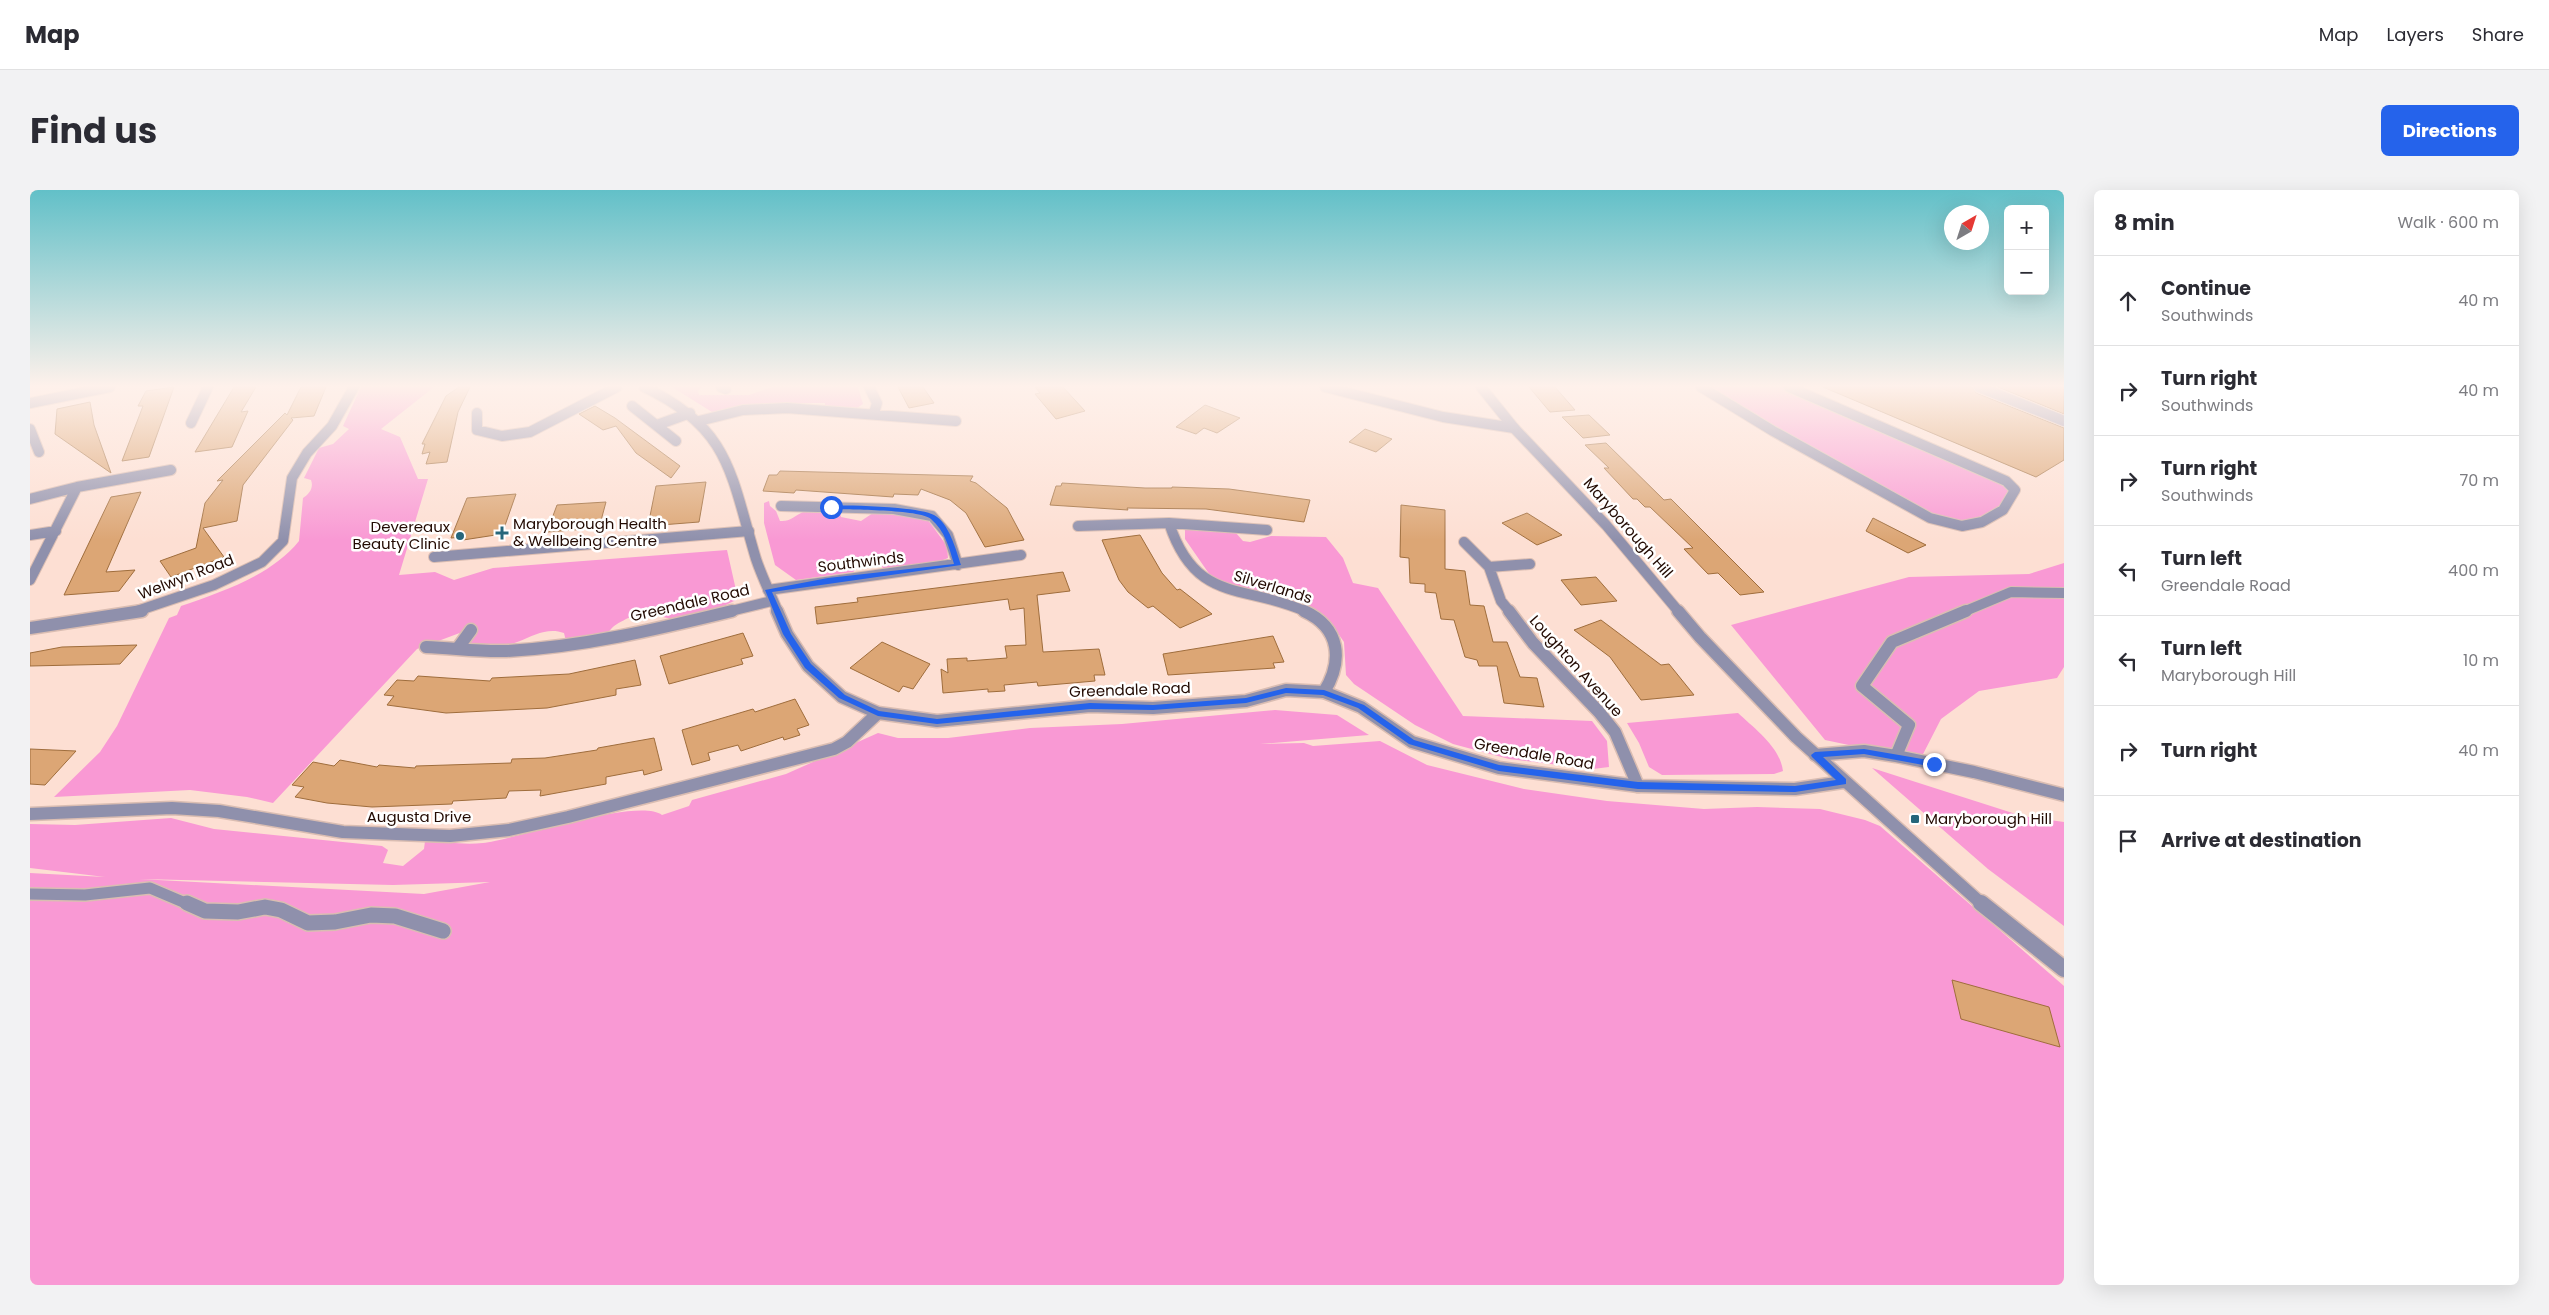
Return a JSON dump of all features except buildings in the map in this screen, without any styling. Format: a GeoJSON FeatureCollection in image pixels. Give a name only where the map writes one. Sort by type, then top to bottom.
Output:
{"type":"FeatureCollection","features":[{"type":"Feature","properties":{"kind":"street"},"geometry":{"type":"LineString","coordinates":[[34,438],[39,452]]}},
{"type":"Feature","properties":{"kind":"street","name":"Welwyn Road"},"geometry":{"type":"LineString","coordinates":[[30,628],[142,611],[214,585],[262,562],[282,541],[292,478],[307,453],[321,438]]}},
{"type":"Feature","properties":{"kind":"street"},"geometry":{"type":"LineString","coordinates":[[672,438],[676,441]]}},
{"type":"Feature","properties":{"kind":"street"},"geometry":{"type":"LineString","coordinates":[[711,438],[727,461],[770,596]]}},
{"type":"Feature","properties":{"kind":"street","name":"Maryborough Hill"},"geometry":{"type":"LineString","coordinates":[[1524,438],[1606,525],[1700,637],[1815,755],[1972,896],[2064,969]]}},
{"type":"Feature","properties":{"kind":"street"},"geometry":{"type":"LineString","coordinates":[[1785,438],[1930,518],[1962,526],[1982,522],[2003,510],[2016,490],[2006,482],[1906,438]]}},
{"type":"Feature","properties":{"kind":"street"},"geometry":{"type":"LineString","coordinates":[[30,499],[171,470]]}},
{"type":"Feature","properties":{"kind":"street"},"geometry":{"type":"LineString","coordinates":[[30,580],[77,488]]}},
{"type":"Feature","properties":{"kind":"street"},"geometry":{"type":"LineString","coordinates":[[781,506],[894,509],[932,516],[948,535],[958,565]]}},
{"type":"Feature","properties":{"kind":"street"},"geometry":{"type":"LineString","coordinates":[[1078,526],[1169,523],[1267,530]]}},
{"type":"Feature","properties":{"kind":"street","name":"Silverlands"},"geometry":{"type":"LineString","coordinates":[[1169,523],[1176,546],[1195,572],[1205,579],[1236,592],[1301,608],[1317,617],[1329,631],[1337,646],[1338,663],[1333,678],[1324,692]]}},
{"type":"Feature","properties":{"kind":"street"},"geometry":{"type":"LineString","coordinates":[[30,535],[56,531]]}},
{"type":"Feature","properties":{"kind":"street"},"geometry":{"type":"LineString","coordinates":[[434,558],[749,531]]}},
{"type":"Feature","properties":{"kind":"street","name":"Loughton Avenue"},"geometry":{"type":"LineString","coordinates":[[1464,542],[1490,567],[1501,601],[1533,644],[1599,712],[1615,732],[1638,786]]}},
{"type":"Feature","properties":{"kind":"street","name":"Southwinds"},"geometry":{"type":"LineString","coordinates":[[770,596],[828,580],[958,565],[1021,555]]}},
{"type":"Feature","properties":{"kind":"street"},"geometry":{"type":"LineString","coordinates":[[1490,567],[1530,564]]}},
{"type":"Feature","properties":{"kind":"street"},"geometry":{"type":"LineString","coordinates":[[1896,756],[1909,725],[1862,686],[1892,642],[2011,592],[2064,593]]}},
{"type":"Feature","properties":{"kind":"street","name":"Greendale Road"},"geometry":{"type":"LineString","coordinates":[[426,647],[504,651],[564,646],[671,627],[770,596],[787,634],[808,666],[842,697],[878,713],[937,721],[1090,706],[1153,708],[1246,700],[1286,690],[1324,692],[1361,706],[1412,742],[1446,754],[1499,768],[1638,786],[1795,789],[1843,782]]}},
{"type":"Feature","properties":{"kind":"street"},"geometry":{"type":"LineString","coordinates":[[458,648],[471,630]]}},
{"type":"Feature","properties":{"kind":"street","name":"Augusta Drive"},"geometry":{"type":"LineString","coordinates":[[30,814],[172,808],[219,812],[360,833],[450,836],[509,830],[568,817],[834,749],[847,742],[878,713]]}},
{"type":"Feature","properties":{"kind":"street"},"geometry":{"type":"LineString","coordinates":[[1815,755],[1864,752],[1896,756],[1974,772],[2064,795]]}},
{"type":"Feature","properties":{"kind":"lane"},"geometry":{"type":"LineString","coordinates":[[30,894],[86,895],[150,888],[205,911],[238,912],[265,907],[280,910],[308,923],[335,922],[371,915],[395,916],[443,931]]}},
{"type":"Feature","properties":{"kind":"shaded area"},"geometry":{"type":"Polygon","coordinates":[[[339,438],[400,438],[418,479],[428,479],[399,575],[435,572],[454,580],[493,568],[727,550],[738,599],[713,610],[686,618],[678,619],[651,614],[635,615],[616,624],[608,633],[566,641],[564,633],[553,631],[530,636],[508,644],[481,645],[470,643],[477,632],[465,631],[417,649],[273,803],[247,797],[190,790],[54,797],[100,752],[117,726],[169,618],[177,615],[181,606],[229,589],[260,573],[288,553],[299,541],[303,498],[309,493],[312,486],[311,480],[304,478],[319,448],[333,444],[339,438]]]}},
{"type":"Feature","properties":{"kind":"shaded area"},"geometry":{"type":"Polygon","coordinates":[[[1793,438],[1901,438],[2015,490],[2003,510],[1969,525],[1924,515],[1793,438]]]}},
{"type":"Feature","properties":{"kind":"shaded area"},"geometry":{"type":"Polygon","coordinates":[[[769,501],[770,506],[776,511],[780,521],[789,520],[803,512],[816,510],[836,512],[840,513],[841,517],[861,521],[873,513],[890,513],[928,520],[947,546],[948,558],[924,565],[907,567],[883,568],[878,563],[860,566],[853,572],[796,580],[775,565],[764,523],[764,503],[769,501]]]}},
{"type":"Feature","properties":{"kind":"shaded area"},"geometry":{"type":"Polygon","coordinates":[[[1185,528],[1236,533],[1243,541],[1250,542],[1271,536],[1326,537],[1343,558],[1353,583],[1378,588],[1463,716],[1592,721],[1607,741],[1609,767],[1593,769],[1509,759],[1453,744],[1415,725],[1354,684],[1346,675],[1344,642],[1328,619],[1307,604],[1236,587],[1212,578],[1185,539],[1185,528]]]}},
{"type":"Feature","properties":{"kind":"shaded area"},"geometry":{"type":"Polygon","coordinates":[[[2064,563],[2064,667],[2057,678],[1979,691],[1941,719],[1920,760],[1825,740],[1731,625],[1909,577],[2029,574],[2064,563]]]}},
{"type":"Feature","properties":{"kind":"shaded area"},"geometry":{"type":"Polygon","coordinates":[[[1275,710],[1337,715],[1369,735],[1260,744],[1304,743],[1313,746],[1380,741],[1427,765],[1524,789],[1607,801],[1704,809],[1757,807],[1820,809],[1865,820],[1880,826],[2064,986],[2064,1285],[30,1285],[30,873],[105,877],[30,868],[30,824],[75,825],[171,818],[214,829],[382,846],[388,850],[383,863],[403,866],[424,849],[425,841],[462,844],[483,843],[629,811],[649,811],[662,815],[689,806],[692,800],[786,774],[878,733],[898,738],[948,738],[1030,728],[1122,724],[1275,710]],[[139,879],[424,894],[490,882],[393,885],[139,879]]]}},
{"type":"Feature","properties":{"kind":"shaded area"},"geometry":{"type":"Polygon","coordinates":[[[1738,713],[1772,746],[1781,762],[1783,771],[1774,774],[1662,775],[1649,767],[1639,743],[1627,723],[1738,713]]]}},
{"type":"Feature","properties":{"kind":"shaded area"},"geometry":{"type":"Polygon","coordinates":[[[1872,768],[2022,816],[2064,822],[2064,926],[1988,869],[1872,768]]]}},
{"type":"Feature","properties":{"kind":"place","name":"Maryborough Health & Wellbeing Centre"},"geometry":{"type":"Point","coordinates":[502,533]}},
{"type":"Feature","properties":{"kind":"place","name":"Devereaux Beauty Clinic"},"geometry":{"type":"Point","coordinates":[460,536]}},
{"type":"Feature","properties":{"kind":"place","name":"Maryborough Hill"},"geometry":{"type":"Point","coordinates":[1915,819]}},
{"type":"Feature","properties":{"kind":"route"},"geometry":{"type":"LineString","coordinates":[[831,507],[894,509],[932,516],[948,535],[958,565],[828,580],[768,590],[787,634],[808,666],[842,697],[878,713],[917,720],[937,721],[1090,706],[1153,708],[1246,700],[1286,690],[1324,692],[1361,706],[1392,730],[1412,742],[1446,754],[1499,768],[1638,786],[1795,789],[1843,782],[1815,755],[1843,752],[1864,752],[1896,756],[1934,764]]}}]}
